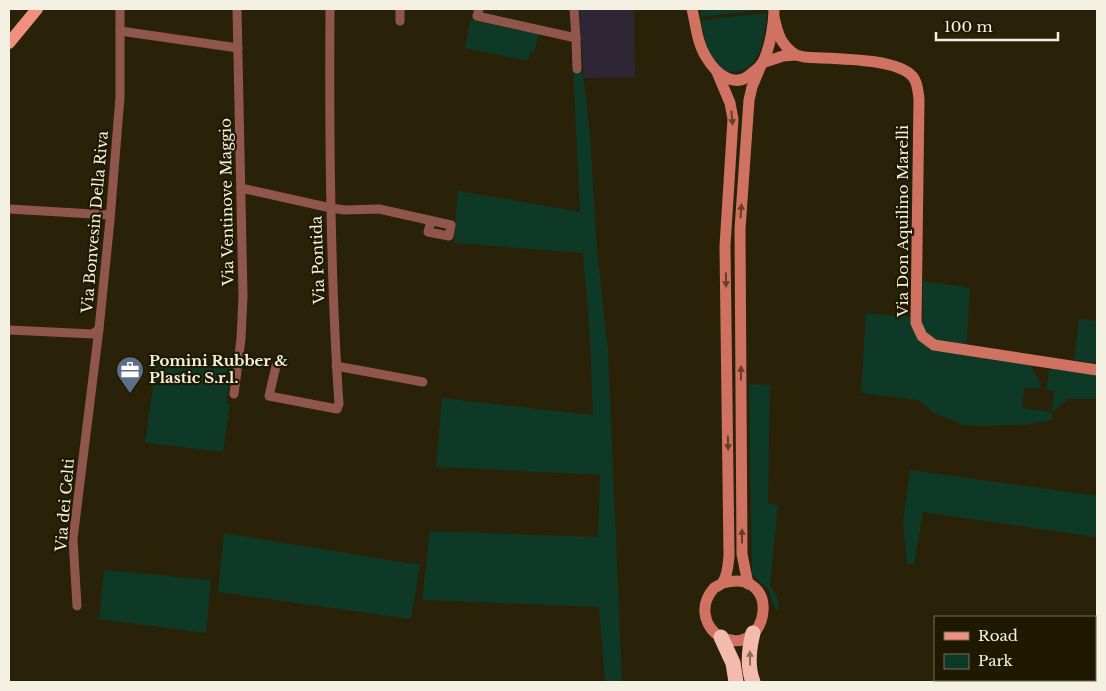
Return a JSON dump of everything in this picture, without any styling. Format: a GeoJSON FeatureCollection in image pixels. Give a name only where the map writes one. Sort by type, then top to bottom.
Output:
{"type":"FeatureCollection","features":[{"type":"Feature","properties":{"kind":"highway"},"geometry":{"type":"LineString","coordinates":[[753,633],[749,651],[753,682]]}},
{"type":"Feature","properties":{"kind":"highway"},"geometry":{"type":"LineString","coordinates":[[721,636],[733,663],[736,682]]}},
{"type":"Feature","properties":{"kind":"main road"},"geometry":{"type":"LineString","coordinates":[[9,43],[37,9]]}},
{"type":"Feature","properties":{"kind":"street","name":"Via Bonvesin Della Riva"},"geometry":{"type":"LineString","coordinates":[[86,437],[99,329],[120,96],[120,9]]}},
{"type":"Feature","properties":{"kind":"street","name":"Via Ventinove Maggio"},"geometry":{"type":"LineString","coordinates":[[234,394],[242,318],[237,9]]}},
{"type":"Feature","properties":{"kind":"street","name":"Via Pontida"},"geometry":{"type":"LineString","coordinates":[[276,366],[269,396],[337,410],[339,404],[331,208],[330,9]]}},
{"type":"Feature","properties":{"kind":"street"},"geometry":{"type":"LineString","coordinates":[[400,9],[400,21]]}},
{"type":"Feature","properties":{"kind":"street"},"geometry":{"type":"LineString","coordinates":[[479,9],[477,16],[576,38]]}},
{"type":"Feature","properties":{"kind":"street"},"geometry":{"type":"LineString","coordinates":[[574,9],[577,70]]}},
{"type":"Feature","properties":{"kind":"street"},"geometry":{"type":"LineString","coordinates":[[692,10],[701,48],[717,72],[730,103],[733,120],[725,246],[729,556],[728,570],[723,583]]}},
{"type":"Feature","properties":{"kind":"street"},"geometry":{"type":"LineString","coordinates":[[774,13],[780,40],[785,47],[796,55]]}},
{"type":"Feature","properties":{"kind":"street"},"geometry":{"type":"LineString","coordinates":[[748,584],[742,554],[740,229],[749,100],[768,46],[774,13]]}},
{"type":"Feature","properties":{"kind":"street"},"geometry":{"type":"LineString","coordinates":[[120,31],[238,48]]}},
{"type":"Feature","properties":{"kind":"street","name":"Via Don Aquilino Marelli"},"geometry":{"type":"LineString","coordinates":[[762,63],[777,57],[796,55],[891,64],[913,77],[919,99],[916,323],[922,336],[934,345],[1097,370]]}},
{"type":"Feature","properties":{"kind":"street"},"geometry":{"type":"LineString","coordinates":[[717,72],[726,78],[743,79],[747,78],[762,63]]}},
{"type":"Feature","properties":{"kind":"street"},"geometry":{"type":"LineString","coordinates":[[241,188],[331,208],[345,210],[379,209],[431,220]]}},
{"type":"Feature","properties":{"kind":"street"},"geometry":{"type":"LineString","coordinates":[[9,210],[110,216]]}},
{"type":"Feature","properties":{"kind":"street"},"geometry":{"type":"LineString","coordinates":[[9,330],[93,334],[99,329]]}},
{"type":"Feature","properties":{"kind":"street"},"geometry":{"type":"LineString","coordinates":[[336,366],[422,382]]}},
{"type":"Feature","properties":{"kind":"street","name":"Via dei Celti"},"geometry":{"type":"LineString","coordinates":[[77,606],[73,539],[86,437]]}},
{"type":"Feature","properties":{"kind":"street"},"geometry":{"type":"LineString","coordinates":[[731,580],[748,584],[762,598],[764,607],[763,617],[759,626],[753,633],[737,640],[729,639],[714,632],[708,624],[705,614],[708,596],[714,588],[731,580]]}},
{"type":"Feature","properties":{"kind":"shaded area"},"geometry":{"type":"Polygon","coordinates":[[[579,9],[634,9],[635,77],[584,78],[579,9]]]}},
{"type":"Feature","properties":{"kind":"green space"},"geometry":{"type":"Polygon","coordinates":[[[700,9],[767,9],[701,17],[700,9]]]}},
{"type":"Feature","properties":{"kind":"green space"},"geometry":{"type":"Polygon","coordinates":[[[767,13],[760,50],[750,66],[734,72],[726,71],[720,67],[708,50],[701,20],[767,13]]]}},
{"type":"Feature","properties":{"kind":"green space"},"geometry":{"type":"Polygon","coordinates":[[[470,20],[539,34],[534,53],[530,52],[528,61],[465,48],[470,20]]]}},
{"type":"Feature","properties":{"kind":"green space"},"geometry":{"type":"Polygon","coordinates":[[[573,70],[583,71],[590,136],[597,249],[608,351],[622,682],[605,682],[599,607],[422,600],[430,531],[598,537],[600,475],[436,467],[442,398],[593,415],[590,340],[583,253],[454,243],[458,191],[580,212],[573,70]]]}},
{"type":"Feature","properties":{"kind":"green space"},"geometry":{"type":"Polygon","coordinates":[[[923,281],[970,288],[966,352],[1030,365],[1038,378],[1041,389],[1024,388],[1022,408],[1052,412],[1052,420],[1025,425],[976,426],[961,424],[934,413],[919,400],[861,393],[866,313],[923,318],[923,281]]]}},
{"type":"Feature","properties":{"kind":"green space"},"geometry":{"type":"Polygon","coordinates":[[[1079,319],[1097,321],[1097,363],[1074,360],[1079,319]]]}},
{"type":"Feature","properties":{"kind":"green space"},"geometry":{"type":"Polygon","coordinates":[[[157,357],[231,368],[226,403],[230,404],[223,452],[145,443],[157,357]]]}},
{"type":"Feature","properties":{"kind":"green space"},"geometry":{"type":"Polygon","coordinates":[[[1061,367],[1097,374],[1097,399],[1068,399],[1052,412],[1054,391],[1046,390],[1049,370],[1061,367]]]}},
{"type":"Feature","properties":{"kind":"green space"},"geometry":{"type":"Polygon","coordinates":[[[749,384],[770,385],[768,504],[778,505],[770,586],[777,598],[778,611],[774,607],[768,589],[752,574],[749,384]]]}},
{"type":"Feature","properties":{"kind":"green space"},"geometry":{"type":"Polygon","coordinates":[[[910,470],[1097,496],[1096,537],[923,512],[914,565],[907,564],[903,521],[910,470]]]}},
{"type":"Feature","properties":{"kind":"green space"},"geometry":{"type":"Polygon","coordinates":[[[224,533],[420,565],[411,619],[218,592],[224,533]]]}},
{"type":"Feature","properties":{"kind":"green space"},"geometry":{"type":"Polygon","coordinates":[[[104,570],[211,580],[206,633],[99,619],[104,570]]]}},
{"type":"Feature","properties":{"kind":"place","name":"Pomini Rubber & Plastic S.r.l."},"geometry":{"type":"Point","coordinates":[130,394]}}]}
